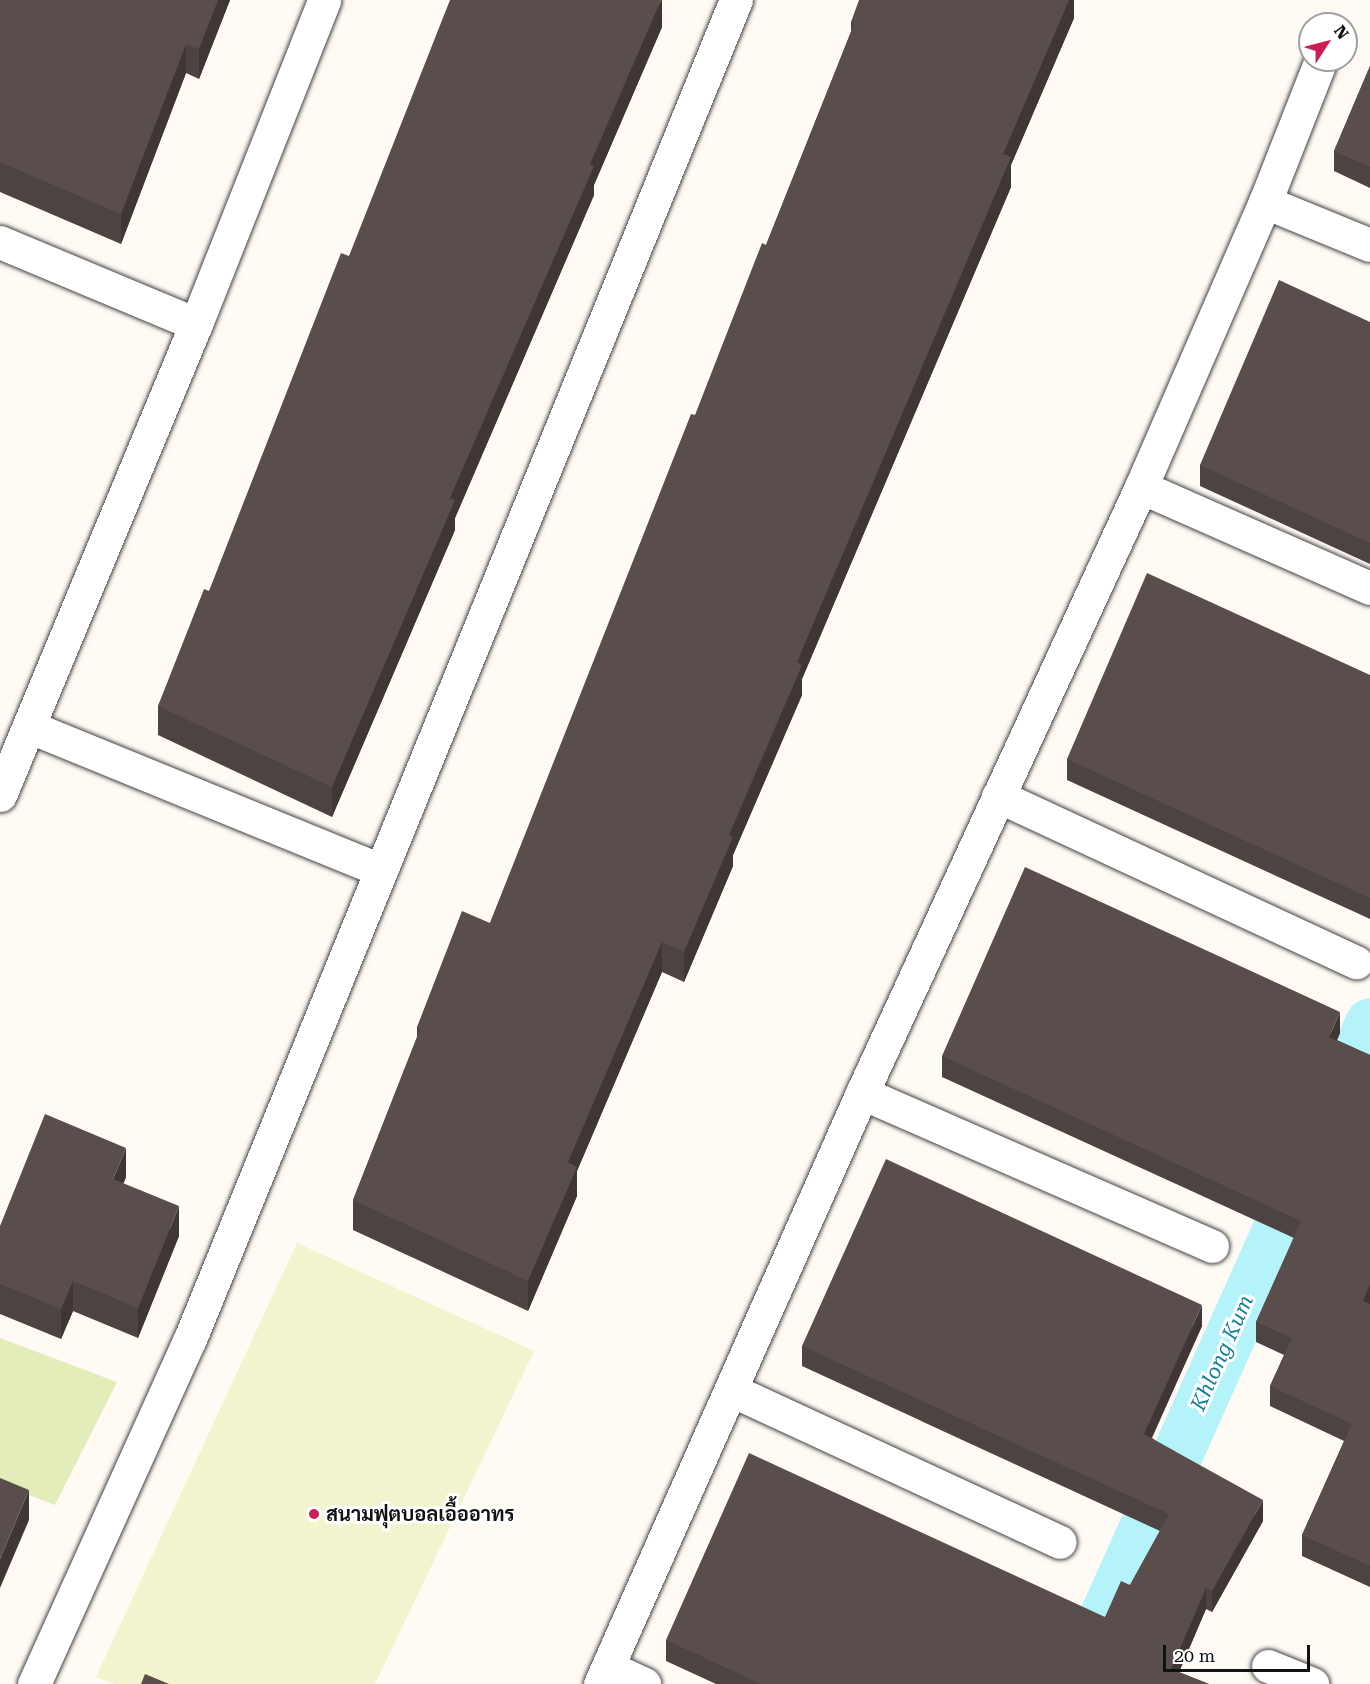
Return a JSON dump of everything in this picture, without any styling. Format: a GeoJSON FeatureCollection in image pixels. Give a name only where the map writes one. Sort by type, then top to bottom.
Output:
{"type":"FeatureCollection","features":[{"type":"Feature","properties":{"kind":"street"},"geometry":{"type":"LineString","coordinates":[[0,795],[8,755],[30,727],[196,324],[324,0]]}},
{"type":"Feature","properties":{"kind":"street"},"geometry":{"type":"LineString","coordinates":[[34,1684],[190,1339],[736,0]]}},
{"type":"Feature","properties":{"kind":"street"},"geometry":{"type":"LineString","coordinates":[[644,1684],[604,1676],[862,1093],[1141,487],[1265,201],[1316,72]]}},
{"type":"Feature","properties":{"kind":"street"},"geometry":{"type":"LineString","coordinates":[[1265,201],[1370,245]]}},
{"type":"Feature","properties":{"kind":"street"},"geometry":{"type":"LineString","coordinates":[[0,242],[196,324]]}},
{"type":"Feature","properties":{"kind":"street"},"geometry":{"type":"LineString","coordinates":[[1141,487],[1370,588]]}},
{"type":"Feature","properties":{"kind":"street"},"geometry":{"type":"LineString","coordinates":[[30,727],[381,870]]}},
{"type":"Feature","properties":{"kind":"street"},"geometry":{"type":"LineString","coordinates":[[998,796],[1356,962]]}},
{"type":"Feature","properties":{"kind":"street"},"geometry":{"type":"LineString","coordinates":[[862,1093],[1212,1246]]}},
{"type":"Feature","properties":{"kind":"street"},"geometry":{"type":"LineString","coordinates":[[730,1390],[1060,1542]]}},
{"type":"Feature","properties":{"kind":"street"},"geometry":{"type":"LineString","coordinates":[[1268,1666],[1312,1684]]}},
{"type":"Feature","properties":{"kind":"green space","name":"สนามฟุตบอลเอื้ออาทร"},"geometry":{"type":"Polygon","coordinates":[[[297,1243],[534,1351],[375,1684],[115,1684],[96,1677],[297,1243]]]}},
{"type":"Feature","properties":{"kind":"green space"},"geometry":{"type":"Polygon","coordinates":[[[0,1338],[117,1382],[55,1505],[0,1484],[0,1338]]]}},
{"type":"Feature","properties":{"kind":"building"},"geometry":{"type":"Polygon","coordinates":[[[0,0],[218,0],[199,49],[186,44],[121,214],[0,162],[0,0]]]}},
{"type":"Feature","properties":{"kind":"building"},"geometry":{"type":"Polygon","coordinates":[[[450,0],[661,0],[590,164],[594,166],[450,498],[455,500],[332,787],[158,706],[204,589],[209,591],[341,253],[349,256],[450,0]]]}},
{"type":"Feature","properties":{"kind":"building"},"geometry":{"type":"Polygon","coordinates":[[[859,0],[1069,0],[1003,154],[1011,157],[797,662],[802,665],[729,835],[733,837],[684,952],[662,942],[568,1162],[577,1167],[528,1281],[353,1200],[420,1029],[417,1027],[462,911],[490,923],[691,414],[695,415],[762,243],[766,245],[854,24],[851,22],[859,0]]]}},
{"type":"Feature","properties":{"kind":"building"},"geometry":{"type":"Polygon","coordinates":[[[1370,66],[1370,167],[1334,151],[1370,66]]]}},
{"type":"Feature","properties":{"kind":"building"},"geometry":{"type":"Polygon","coordinates":[[[1279,280],[1370,322],[1370,543],[1200,465],[1279,280]]]}},
{"type":"Feature","properties":{"kind":"building"},"geometry":{"type":"Polygon","coordinates":[[[1147,573],[1370,675],[1370,898],[1067,759],[1147,573]]]}},
{"type":"Feature","properties":{"kind":"building"},"geometry":{"type":"Polygon","coordinates":[[[1025,867],[1340,1012],[1329,1037],[1370,1055],[1370,1284],[1363,1301],[1370,1304],[1370,1566],[1302,1535],[1352,1424],[1270,1386],[1292,1338],[1256,1322],[1301,1221],[942,1056],[1025,867]]]}},
{"type":"Feature","properties":{"kind":"building"},"geometry":{"type":"Polygon","coordinates":[[[45,1114],[126,1148],[113,1179],[179,1206],[138,1308],[73,1281],[61,1309],[0,1284],[0,1226],[45,1114]]]}},
{"type":"Feature","properties":{"kind":"building"},"geometry":{"type":"Polygon","coordinates":[[[886,1159],[1202,1305],[1144,1434],[1263,1500],[1212,1591],[1206,1588],[1171,1669],[1209,1684],[761,1684],[666,1640],[749,1453],[1105,1617],[1121,1581],[1130,1585],[1169,1514],[802,1346],[886,1159]]]}},
{"type":"Feature","properties":{"kind":"building"},"geometry":{"type":"Polygon","coordinates":[[[0,1478],[29,1490],[0,1559],[0,1478]]]}},
{"type":"Feature","properties":{"kind":"building"},"geometry":{"type":"Polygon","coordinates":[[[145,1674],[169,1684],[141,1684],[145,1674]]]}},
{"type":"Feature","properties":{"kind":"waterway","name":"Khlong Kum"},"geometry":{"type":"LineString","coordinates":[[1074,1684],[1370,1023]]}},
{"type":"Feature","properties":{"kind":"place","name":"สนามฟุตบอลเอื้ออาทร"},"geometry":{"type":"Point","coordinates":[314,1514]}}]}
